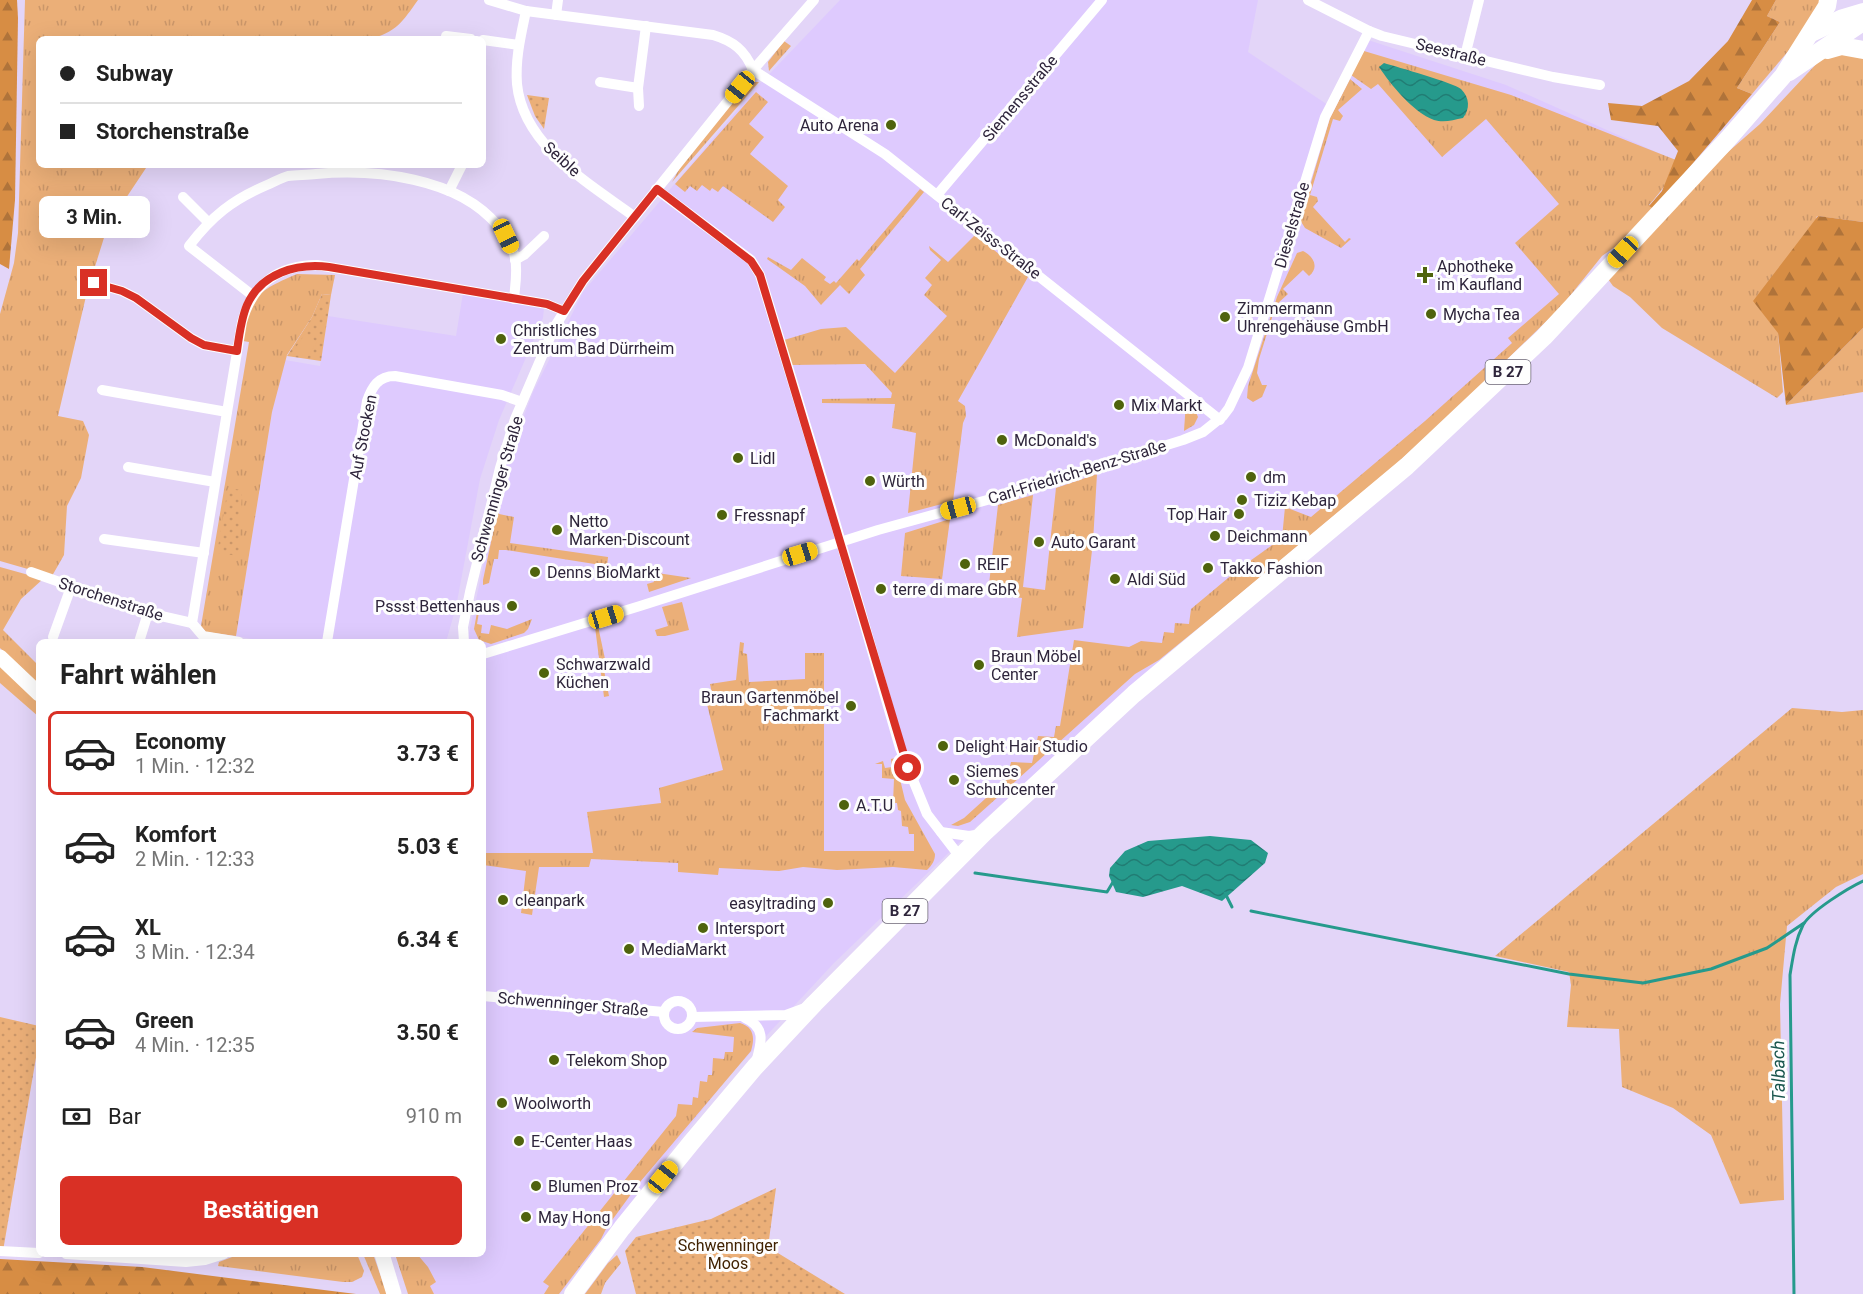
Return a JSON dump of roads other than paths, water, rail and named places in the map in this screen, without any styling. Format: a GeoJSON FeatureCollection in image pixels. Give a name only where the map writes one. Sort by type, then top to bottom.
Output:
{"type":"FeatureCollection","features":[{"type":"Feature","properties":{"kind":"main road","name":"B 27"},"geometry":{"type":"LineString","coordinates":[[573,1294],[622,1228],[754,1067],[984,833],[1134,694],[1399,473],[1544,337],[1728,139],[1783,76],[1827,6],[1828,0]]}},
{"type":"Feature","properties":{"kind":"main road","name":"B 27"},"geometry":{"type":"LineString","coordinates":[[1811,33],[1844,18],[1860,16]]}},
{"type":"Feature","properties":{"kind":"main road","name":"B 27"},"geometry":{"type":"LineString","coordinates":[[1783,76],[1813,55],[1860,16]]}},
{"type":"Feature","properties":{"kind":"main road"},"geometry":{"type":"LineString","coordinates":[[1813,55],[1840,46],[1863,50]]}},
{"type":"Feature","properties":{"kind":"street"},"geometry":{"type":"LineString","coordinates":[[489,0],[525,11],[712,34],[724,38],[744,52],[753,70]]}},
{"type":"Feature","properties":{"kind":"street"},"geometry":{"type":"LineString","coordinates":[[556,15],[558,0]]}},
{"type":"Feature","properties":{"kind":"street","name":"Schwenninger Straße"},"geometry":{"type":"LineString","coordinates":[[464,639],[463,627],[485,523],[500,468],[522,402],[554,328],[583,281],[753,70],[814,0]]}},
{"type":"Feature","properties":{"kind":"street","name":"Siemensstraße"},"geometry":{"type":"LineString","coordinates":[[937,195],[1102,0]]}},
{"type":"Feature","properties":{"kind":"street","name":"Seestraße"},"geometry":{"type":"LineString","coordinates":[[1308,0],[1369,31],[1553,77],[1600,85]]}},
{"type":"Feature","properties":{"kind":"street"},"geometry":{"type":"LineString","coordinates":[[1465,56],[1479,0]]}},
{"type":"Feature","properties":{"kind":"street","name":"Seible"},"geometry":{"type":"LineString","coordinates":[[525,11],[517,70],[519,92],[534,130],[543,144],[562,162],[636,217]]}},
{"type":"Feature","properties":{"kind":"street"},"geometry":{"type":"LineString","coordinates":[[639,106],[638,88],[646,26]]}},
{"type":"Feature","properties":{"kind":"street","name":"Dieselstraße"},"geometry":{"type":"LineString","coordinates":[[1220,420],[1229,408],[1248,368],[1290,235],[1308,166],[1328,110],[1369,31]]}},
{"type":"Feature","properties":{"kind":"street"},"geometry":{"type":"LineString","coordinates":[[486,40],[519,45]]}},
{"type":"Feature","properties":{"kind":"street","name":"Carl-Zeiss-Straße"},"geometry":{"type":"LineString","coordinates":[[753,70],[885,154],[1220,420]]}},
{"type":"Feature","properties":{"kind":"street"},"geometry":{"type":"LineString","coordinates":[[600,82],[638,88]]}},
{"type":"Feature","properties":{"kind":"street"},"geometry":{"type":"LineString","coordinates":[[286,168],[288,177]]}},
{"type":"Feature","properties":{"kind":"street"},"geometry":{"type":"LineString","coordinates":[[449,190],[460,168]]}},
{"type":"Feature","properties":{"kind":"street"},"geometry":{"type":"LineString","coordinates":[[252,295],[189,246],[208,222],[225,207],[254,191],[288,177],[388,170],[449,190],[490,218],[506,236],[515,260],[514,299]]}},
{"type":"Feature","properties":{"kind":"street"},"geometry":{"type":"LineString","coordinates":[[657,189],[751,261],[760,275],[900,748],[927,814],[960,857]]}},
{"type":"Feature","properties":{"kind":"street"},"geometry":{"type":"LineString","coordinates":[[183,197],[208,222]]}},
{"type":"Feature","properties":{"kind":"street"},"geometry":{"type":"LineString","coordinates":[[515,260],[524,255],[544,236]]}},
{"type":"Feature","properties":{"kind":"street"},"geometry":{"type":"LineString","coordinates":[[192,623],[242,322],[252,295],[273,277],[305,265],[329,267],[547,304],[564,311]]}},
{"type":"Feature","properties":{"kind":"street"},"geometry":{"type":"LineString","coordinates":[[94,283],[122,291],[136,298],[204,345],[237,351]]}},
{"type":"Feature","properties":{"kind":"street","name":"Auf Stocken"},"geometry":{"type":"LineString","coordinates":[[327,639],[367,401],[375,384],[388,376],[395,376],[502,395],[522,402]]}},
{"type":"Feature","properties":{"kind":"street"},"geometry":{"type":"LineString","coordinates":[[102,390],[227,412]]}},
{"type":"Feature","properties":{"kind":"street","name":"Carl-Friedrich-Benz-Straße"},"geometry":{"type":"LineString","coordinates":[[486,653],[839,542],[998,497],[1183,440],[1203,432],[1220,420]]}},
{"type":"Feature","properties":{"kind":"street"},"geometry":{"type":"LineString","coordinates":[[128,467],[215,482]]}},
{"type":"Feature","properties":{"kind":"street"},"geometry":{"type":"LineString","coordinates":[[104,539],[204,554]]}},
{"type":"Feature","properties":{"kind":"street","name":"Storchenstraße"},"geometry":{"type":"LineString","coordinates":[[31,572],[148,613],[192,623],[202,636],[220,639]]}},
{"type":"Feature","properties":{"kind":"street"},"geometry":{"type":"LineString","coordinates":[[53,637],[71,587]]}},
{"type":"Feature","properties":{"kind":"street"},"geometry":{"type":"LineString","coordinates":[[140,639],[148,613]]}},
{"type":"Feature","properties":{"kind":"street"},"geometry":{"type":"LineString","coordinates":[[0,657],[36,691]]}},
{"type":"Feature","properties":{"kind":"street"},"geometry":{"type":"LineString","coordinates":[[941,832],[969,836],[984,833]]}},
{"type":"Feature","properties":{"kind":"street","name":"Schwenninger Straße"},"geometry":{"type":"LineString","coordinates":[[486,996],[664,1012]]}},
{"type":"Feature","properties":{"kind":"street","name":"Schwenninger Straße"},"geometry":{"type":"LineString","coordinates":[[681,1001],[689,1005],[692,1017],[688,1025],[677,1029],[668,1025],[664,1012],[668,1004],[681,1001]]}},
{"type":"Feature","properties":{"kind":"street","name":"Schwenninger Straße"},"geometry":{"type":"LineString","coordinates":[[692,1017],[790,1015],[814,1004]]}},
{"type":"Feature","properties":{"kind":"street"},"geometry":{"type":"LineString","coordinates":[[742,1016],[756,1024],[759,1030],[761,1039],[754,1067]]}},
{"type":"Feature","properties":{"kind":"street"},"geometry":{"type":"LineString","coordinates":[[0,1251],[36,1253]]}},
{"type":"Feature","properties":{"kind":"street"},"geometry":{"type":"LineString","coordinates":[[111,1257],[186,1262],[214,1257]]}},
{"type":"Feature","properties":{"kind":"street"},"geometry":{"type":"LineString","coordinates":[[383,1257],[394,1294]]}},
{"type":"Feature","properties":{"kind":"water"},"geometry":{"type":"Polygon","coordinates":[[[1384,63],[1461,89],[1468,104],[1463,118],[1438,121],[1418,111],[1396,90],[1379,67],[1384,63]]]}},
{"type":"Feature","properties":{"kind":"water"},"geometry":{"type":"Polygon","coordinates":[[[1210,836],[1251,840],[1268,853],[1265,863],[1222,901],[1182,886],[1143,897],[1116,892],[1109,876],[1110,868],[1125,851],[1148,841],[1210,836]]]}},
{"type":"Feature","properties":{"kind":"waterway"},"geometry":{"type":"LineString","coordinates":[[975,873],[1107,892],[1113,882]]}},
{"type":"Feature","properties":{"kind":"waterway","name":"Talbach"},"geometry":{"type":"LineString","coordinates":[[1794,1294],[1790,975],[1792,962],[1798,937],[1807,919],[1830,900],[1863,881]]}},
{"type":"Feature","properties":{"kind":"waterway"},"geometry":{"type":"LineString","coordinates":[[1225,893],[1232,907]]}},
{"type":"Feature","properties":{"kind":"waterway"},"geometry":{"type":"LineString","coordinates":[[1251,911],[1569,974],[1643,983],[1711,969],[1767,948],[1804,923]]}},
{"type":"Feature","properties":{"kind":"place","name":"Auto Arena"},"geometry":{"type":"Point","coordinates":[891,125]}},
{"type":"Feature","properties":{"kind":"place","name":"Aphotheke im Kaufland"},"geometry":{"type":"Point","coordinates":[1425,275]}},
{"type":"Feature","properties":{"kind":"place","name":"Mycha Tea"},"geometry":{"type":"Point","coordinates":[1431,314]}},
{"type":"Feature","properties":{"kind":"place","name":"Zimmermann Uhrengehäuse GmbH"},"geometry":{"type":"Point","coordinates":[1225,317]}},
{"type":"Feature","properties":{"kind":"place","name":"Christliches Zentrum Bad Dürrheim"},"geometry":{"type":"Point","coordinates":[501,339]}},
{"type":"Feature","properties":{"kind":"place","name":"Mix Markt"},"geometry":{"type":"Point","coordinates":[1119,405]}},
{"type":"Feature","properties":{"kind":"place","name":"McDonald's"},"geometry":{"type":"Point","coordinates":[1002,440]}},
{"type":"Feature","properties":{"kind":"place","name":"Lidl"},"geometry":{"type":"Point","coordinates":[738,458]}},
{"type":"Feature","properties":{"kind":"place","name":"dm"},"geometry":{"type":"Point","coordinates":[1251,477]}},
{"type":"Feature","properties":{"kind":"place","name":"Würth"},"geometry":{"type":"Point","coordinates":[870,481]}},
{"type":"Feature","properties":{"kind":"place","name":"Tiziz Kebap"},"geometry":{"type":"Point","coordinates":[1242,500]}},
{"type":"Feature","properties":{"kind":"place","name":"Top Hair"},"geometry":{"type":"Point","coordinates":[1239,514]}},
{"type":"Feature","properties":{"kind":"place","name":"Fressnapf"},"geometry":{"type":"Point","coordinates":[722,515]}},
{"type":"Feature","properties":{"kind":"place","name":"Netto Marken-Discount"},"geometry":{"type":"Point","coordinates":[557,530]}},
{"type":"Feature","properties":{"kind":"place","name":"Deichmann"},"geometry":{"type":"Point","coordinates":[1215,536]}},
{"type":"Feature","properties":{"kind":"place","name":"Auto Garant"},"geometry":{"type":"Point","coordinates":[1039,542]}},
{"type":"Feature","properties":{"kind":"place","name":"REIF"},"geometry":{"type":"Point","coordinates":[965,564]}},
{"type":"Feature","properties":{"kind":"place","name":"Takko Fashion"},"geometry":{"type":"Point","coordinates":[1208,568]}},
{"type":"Feature","properties":{"kind":"place","name":"Denns BioMarkt"},"geometry":{"type":"Point","coordinates":[535,572]}},
{"type":"Feature","properties":{"kind":"place","name":"Aldi Süd"},"geometry":{"type":"Point","coordinates":[1115,579]}},
{"type":"Feature","properties":{"kind":"place","name":"terre di mare GbR"},"geometry":{"type":"Point","coordinates":[881,589]}},
{"type":"Feature","properties":{"kind":"place","name":"Pssst Bettenhaus"},"geometry":{"type":"Point","coordinates":[512,606]}},
{"type":"Feature","properties":{"kind":"place","name":"Braun Möbel Center"},"geometry":{"type":"Point","coordinates":[979,665]}},
{"type":"Feature","properties":{"kind":"place","name":"Schwarzwald Küchen"},"geometry":{"type":"Point","coordinates":[544,673]}},
{"type":"Feature","properties":{"kind":"place","name":"Braun Gartenmöbel Fachmarkt"},"geometry":{"type":"Point","coordinates":[851,706]}},
{"type":"Feature","properties":{"kind":"place","name":"Delight Hair Studio"},"geometry":{"type":"Point","coordinates":[943,746]}},
{"type":"Feature","properties":{"kind":"place","name":"Siemes Schuhcenter"},"geometry":{"type":"Point","coordinates":[954,780]}},
{"type":"Feature","properties":{"kind":"place","name":"A.T.U"},"geometry":{"type":"Point","coordinates":[844,805]}},
{"type":"Feature","properties":{"kind":"place","name":"cleanpark"},"geometry":{"type":"Point","coordinates":[503,900]}},
{"type":"Feature","properties":{"kind":"place","name":"easy|trading"},"geometry":{"type":"Point","coordinates":[828,903]}},
{"type":"Feature","properties":{"kind":"place","name":"Intersport"},"geometry":{"type":"Point","coordinates":[703,928]}},
{"type":"Feature","properties":{"kind":"place","name":"MediaMarkt"},"geometry":{"type":"Point","coordinates":[629,949]}},
{"type":"Feature","properties":{"kind":"place","name":"Telekom Shop"},"geometry":{"type":"Point","coordinates":[554,1060]}},
{"type":"Feature","properties":{"kind":"place","name":"Woolworth"},"geometry":{"type":"Point","coordinates":[502,1103]}},
{"type":"Feature","properties":{"kind":"place","name":"E-Center Haas"},"geometry":{"type":"Point","coordinates":[519,1141]}},
{"type":"Feature","properties":{"kind":"place","name":"Blumen Proz"},"geometry":{"type":"Point","coordinates":[536,1186]}},
{"type":"Feature","properties":{"kind":"place","name":"May Hong"},"geometry":{"type":"Point","coordinates":[526,1217]}},
{"type":"Feature","properties":{"kind":"park label","name":"Schwenninger Moos"},"geometry":{"type":"Point","coordinates":[728,1254]}}]}
